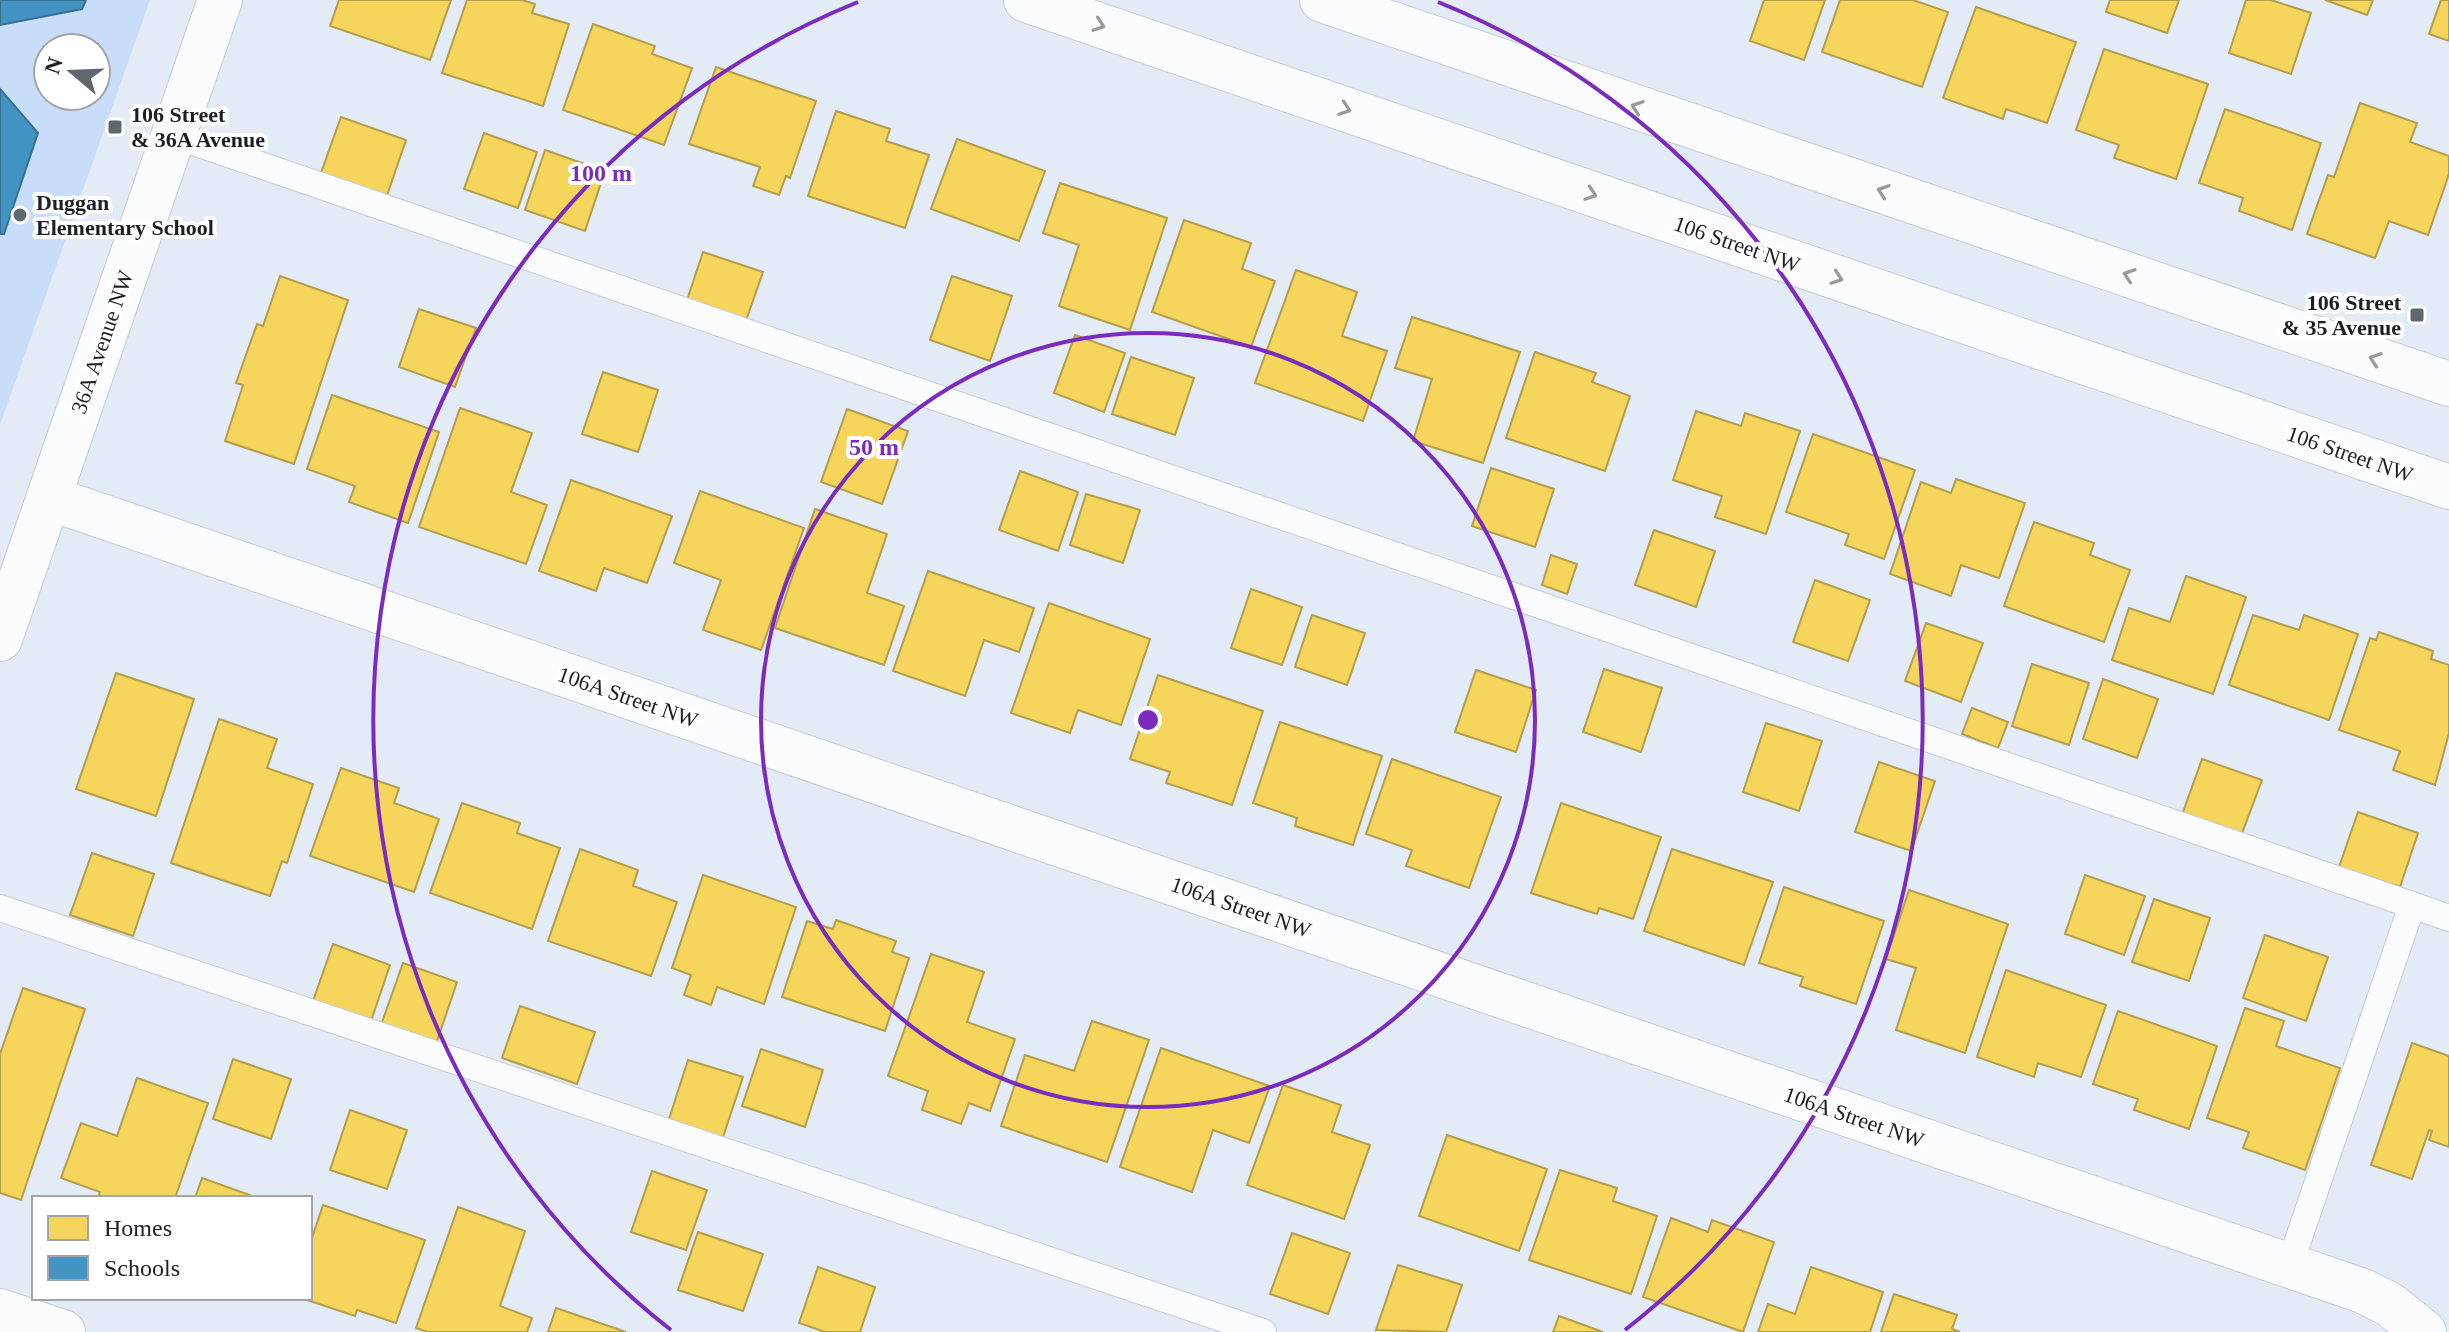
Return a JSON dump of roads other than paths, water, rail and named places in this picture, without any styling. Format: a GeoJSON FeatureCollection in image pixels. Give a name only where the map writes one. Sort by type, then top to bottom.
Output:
{"type":"FeatureCollection","features":[{"type":"Feature","properties":{"kind":"street","name":"36A Avenue NW"},"geometry":{"type":"LineString","coordinates":[[0,639],[220,0]]}},
{"type":"Feature","properties":{"kind":"street","name":"106 Street NW"},"geometry":{"type":"LineString","coordinates":[[1026,0],[2449,487]]}},
{"type":"Feature","properties":{"kind":"street"},"geometry":{"type":"LineString","coordinates":[[1322,0],[2449,384]]}},
{"type":"Feature","properties":{"kind":"street","name":"106A Street NW"},"geometry":{"type":"LineString","coordinates":[[49,498],[2363,1291],[2400,1311],[2424,1332]]}},
{"type":"Feature","properties":{"kind":"street"},"geometry":{"type":"LineString","coordinates":[[0,1311],[63,1332]]}},
{"type":"Feature","properties":{"kind":"lane"},"geometry":{"type":"LineString","coordinates":[[173,135],[2449,918]]}},
{"type":"Feature","properties":{"kind":"lane"},"geometry":{"type":"LineString","coordinates":[[2289,1267],[2412,905]]}},
{"type":"Feature","properties":{"kind":"lane"},"geometry":{"type":"LineString","coordinates":[[0,908],[1263,1332]]}},
{"type":"Feature","properties":{"kind":"place","name":"106 Street & 36A Avenue"},"geometry":{"type":"Point","coordinates":[115,127]}},
{"type":"Feature","properties":{"kind":"place","name":"Duggan Elementary School"},"geometry":{"type":"Point","coordinates":[20,215]}},
{"type":"Feature","properties":{"kind":"place","name":"106 Street & 35 Avenue"},"geometry":{"type":"Point","coordinates":[2417,315]}}]}
